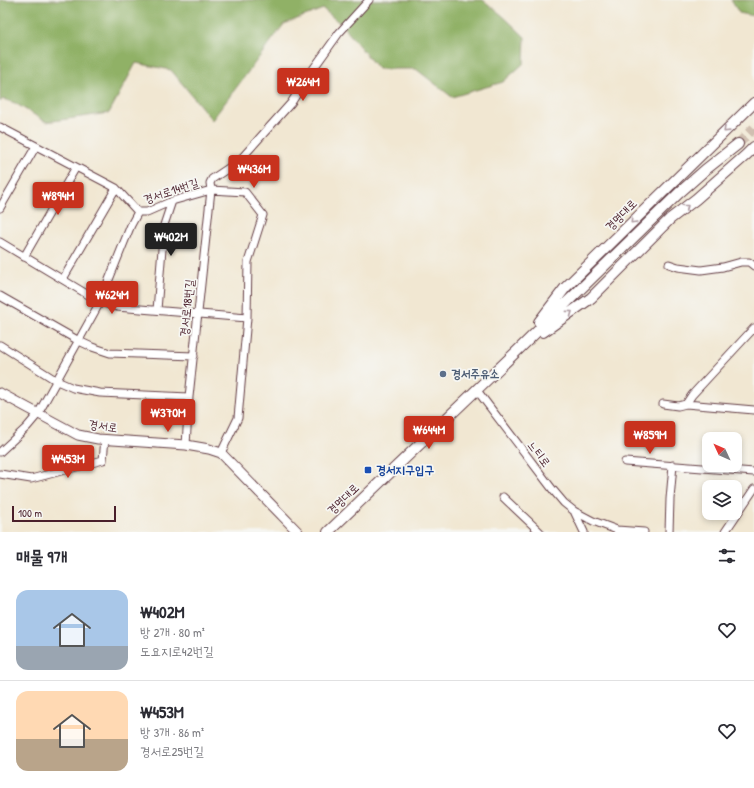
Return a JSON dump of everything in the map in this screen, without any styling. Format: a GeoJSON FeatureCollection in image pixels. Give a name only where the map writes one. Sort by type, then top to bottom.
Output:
{"type":"FeatureCollection","features":[{"type":"Feature","properties":{"kind":"main road","name":"경명대로"},"geometry":{"type":"LineString","coordinates":[[516,352],[565,288],[752,107]]}},
{"type":"Feature","properties":{"kind":"main road","name":"경명대로"},"geometry":{"type":"LineString","coordinates":[[328,532],[679,193],[738,144]]}},
{"type":"Feature","properties":{"kind":"main road","name":"경명대로"},"geometry":{"type":"LineString","coordinates":[[516,352],[591,298],[670,220],[696,199],[754,147]]}},
{"type":"Feature","properties":{"kind":"street"},"geometry":{"type":"LineString","coordinates":[[210,190],[210,183],[212,179],[239,161],[291,103],[339,33],[369,0]]}},
{"type":"Feature","properties":{"kind":"street","name":"경서로14번길"},"geometry":{"type":"LineString","coordinates":[[0,126],[116,188],[138,212],[147,212],[172,201],[210,190],[245,192],[263,215],[248,262],[247,318],[238,418],[220,453]]}},
{"type":"Feature","properties":{"kind":"street"},"geometry":{"type":"LineString","coordinates":[[0,208],[36,146]]}},
{"type":"Feature","properties":{"kind":"street"},"geometry":{"type":"LineString","coordinates":[[24,256],[76,167]]}},
{"type":"Feature","properties":{"kind":"street"},"geometry":{"type":"LineString","coordinates":[[62,279],[116,188]]}},
{"type":"Feature","properties":{"kind":"street","name":"경서로18번길"},"geometry":{"type":"LineString","coordinates":[[186,445],[189,397],[210,190]]}},
{"type":"Feature","properties":{"kind":"street"},"geometry":{"type":"LineString","coordinates":[[157,310],[164,225],[172,201]]}},
{"type":"Feature","properties":{"kind":"street"},"geometry":{"type":"LineString","coordinates":[[0,452],[27,427],[38,414],[57,381],[100,302],[131,225],[138,212]]}},
{"type":"Feature","properties":{"kind":"street"},"geometry":{"type":"LineString","coordinates":[[0,242],[100,302],[118,307],[247,318]]}},
{"type":"Feature","properties":{"kind":"street"},"geometry":{"type":"LineString","coordinates":[[669,264],[678,267],[702,270],[723,267],[741,262],[748,262],[754,266]]}},
{"type":"Feature","properties":{"kind":"street"},"geometry":{"type":"LineString","coordinates":[[0,296],[92,348],[110,353],[194,356]]}},
{"type":"Feature","properties":{"kind":"street"},"geometry":{"type":"LineString","coordinates":[[686,404],[692,395],[754,328]]}},
{"type":"Feature","properties":{"kind":"street"},"geometry":{"type":"LineString","coordinates":[[0,346],[57,381],[73,388],[100,393],[189,397]]}},
{"type":"Feature","properties":{"kind":"street","name":"느티로"},"geometry":{"type":"LineString","coordinates":[[476,390],[553,490],[564,503],[574,511],[584,532]]}},
{"type":"Feature","properties":{"kind":"street","name":"경서로"},"geometry":{"type":"LineString","coordinates":[[0,393],[78,434],[98,439],[186,445],[210,449],[220,453],[298,532]]}},
{"type":"Feature","properties":{"kind":"street"},"geometry":{"type":"LineString","coordinates":[[663,404],[678,406],[686,404],[754,410]]}},
{"type":"Feature","properties":{"kind":"street"},"geometry":{"type":"LineString","coordinates":[[0,474],[31,478],[103,460],[105,439]]}},
{"type":"Feature","properties":{"kind":"street"},"geometry":{"type":"LineString","coordinates":[[625,462],[754,472]]}},
{"type":"Feature","properties":{"kind":"street"},"geometry":{"type":"LineString","coordinates":[[669,532],[673,465]]}},
{"type":"Feature","properties":{"kind":"street"},"geometry":{"type":"LineString","coordinates":[[725,532],[754,489]]}},
{"type":"Feature","properties":{"kind":"street"},"geometry":{"type":"LineString","coordinates":[[503,497],[540,532]]}},
{"type":"Feature","properties":{"kind":"street"},"geometry":{"type":"LineString","coordinates":[[574,511],[593,521],[617,530]]}},
{"type":"Feature","properties":{"kind":"street"},"geometry":{"type":"LineString","coordinates":[[605,532],[617,530],[644,532]]}},
{"type":"Feature","properties":{"kind":"green space"},"geometry":{"type":"Polygon","coordinates":[[[0,0],[483,0],[503,16],[525,37],[524,63],[503,82],[452,97],[416,69],[378,69],[342,25],[323,9],[284,24],[212,120],[171,70],[136,63],[109,113],[46,122],[15,103],[3,99],[0,102],[0,0]]]}},
{"type":"Feature","properties":{"kind":"green space"},"geometry":{"type":"Polygon","coordinates":[[[731,0],[754,0],[754,16],[739,13],[731,0]]]}},
{"type":"Feature","properties":{"kind":"tunnel"},"geometry":{"type":"LineString","coordinates":[[738,144],[754,128]]}},
{"type":"Feature","properties":{"kind":"place","name":"경서주유소"},"geometry":{"type":"Point","coordinates":[443,374]}},
{"type":"Feature","properties":{"kind":"place","name":"경서지구입구"},"geometry":{"type":"Point","coordinates":[368,470]}}]}
